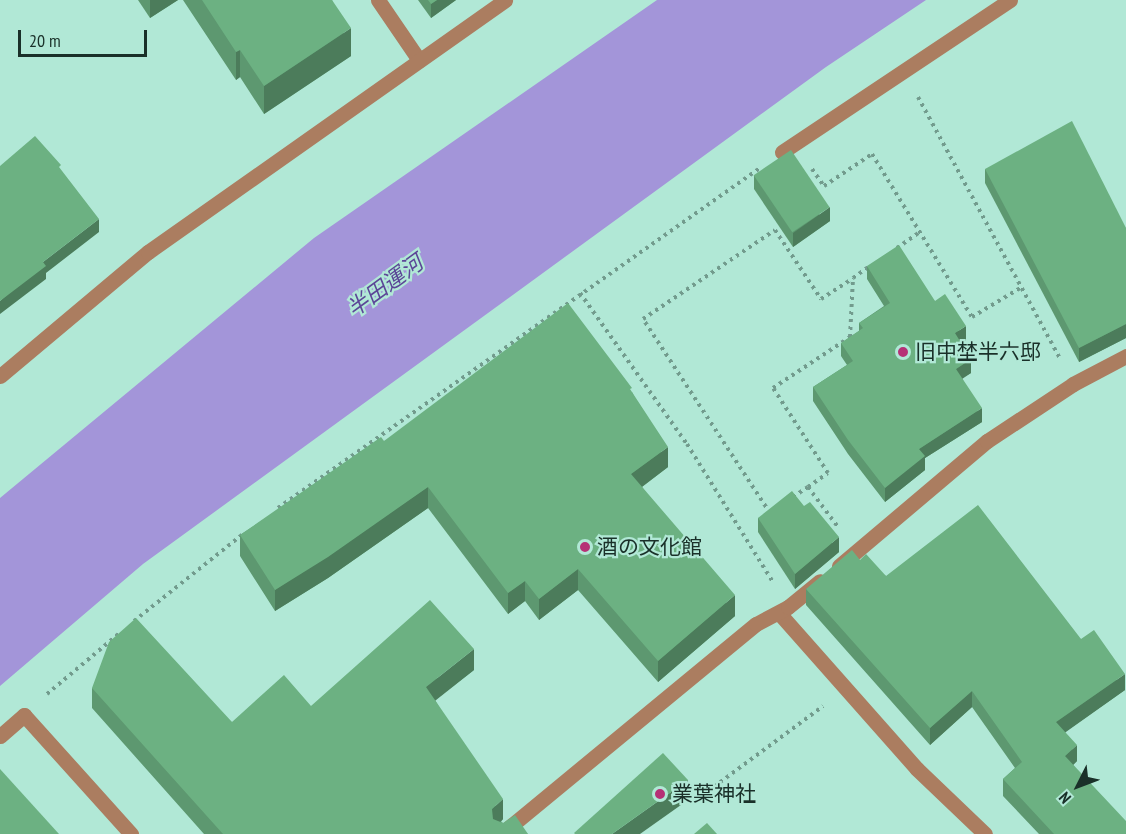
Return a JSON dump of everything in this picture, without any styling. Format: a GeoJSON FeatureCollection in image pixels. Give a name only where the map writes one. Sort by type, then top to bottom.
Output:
{"type":"FeatureCollection","features":[{"type":"Feature","properties":{"kind":"street"},"geometry":{"type":"LineString","coordinates":[[378,0],[419,60]]}},
{"type":"Feature","properties":{"kind":"street"},"geometry":{"type":"LineString","coordinates":[[0,376],[148,252],[505,0]]}},
{"type":"Feature","properties":{"kind":"street"},"geometry":{"type":"LineString","coordinates":[[789,148],[1011,0]]}},
{"type":"Feature","properties":{"kind":"street"},"geometry":{"type":"LineString","coordinates":[[501,834],[756,624],[784,610],[987,441],[1073,384],[1126,356]]}},
{"type":"Feature","properties":{"kind":"street"},"geometry":{"type":"LineString","coordinates":[[784,610],[846,688],[916,769],[985,834]]}},
{"type":"Feature","properties":{"kind":"street"},"geometry":{"type":"LineString","coordinates":[[0,736],[24,715],[131,834]]}},
{"type":"Feature","properties":{"kind":"path"},"geometry":{"type":"LineString","coordinates":[[903,70],[1023,287],[1073,384]]}},
{"type":"Feature","properties":{"kind":"path"},"geometry":{"type":"LineString","coordinates":[[268,515],[580,293],[789,148],[824,186],[872,154],[972,317],[1023,287]]}},
{"type":"Feature","properties":{"kind":"path"},"geometry":{"type":"LineString","coordinates":[[779,507],[770,513],[644,319],[775,230],[821,299],[872,264]]}},
{"type":"Feature","properties":{"kind":"path"},"geometry":{"type":"LineString","coordinates":[[892,251],[921,232]]}},
{"type":"Feature","properties":{"kind":"path"},"geometry":{"type":"LineString","coordinates":[[789,500],[828,473],[773,388],[850,337],[853,278]]}},
{"type":"Feature","properties":{"kind":"path"},"geometry":{"type":"LineString","coordinates":[[580,293],[687,444],[784,610]]}},
{"type":"Feature","properties":{"kind":"path"},"geometry":{"type":"LineString","coordinates":[[808,487],[856,551]]}},
{"type":"Feature","properties":{"kind":"path"},"geometry":{"type":"LineString","coordinates":[[132,623],[249,529]]}},
{"type":"Feature","properties":{"kind":"path"},"geometry":{"type":"LineString","coordinates":[[24,715],[123,630]]}},
{"type":"Feature","properties":{"kind":"path"},"geometry":{"type":"LineString","coordinates":[[696,800],[846,688]]}},
{"type":"Feature","properties":{"kind":"water","name":"半田運河"},"geometry":{"type":"Polygon","coordinates":[[[657,0],[926,0],[826,67],[143,564],[0,686],[0,498],[314,238],[657,0]]]}},
{"type":"Feature","properties":{"kind":"building"},"geometry":{"type":"Polygon","coordinates":[[[202,0],[332,0],[351,28],[264,86],[240,50],[236,52],[202,0]]]}},
{"type":"Feature","properties":{"kind":"building"},"geometry":{"type":"Polygon","coordinates":[[[1072,121],[1126,228],[1126,324],[1079,348],[985,169],[1072,121]]]}},
{"type":"Feature","properties":{"kind":"building"},"geometry":{"type":"Polygon","coordinates":[[[35,136],[61,165],[59,167],[99,219],[43,262],[46,266],[0,301],[0,166],[35,136]]]}},
{"type":"Feature","properties":{"kind":"building"},"geometry":{"type":"Polygon","coordinates":[[[791,150],[830,207],[792,232],[754,175],[791,150]]]}},
{"type":"Feature","properties":{"kind":"building","name":"旧中埜半六邸"},"geometry":{"type":"Polygon","coordinates":[[[899,245],[935,301],[945,294],[966,326],[955,333],[971,359],[956,369],[982,408],[919,449],[925,456],[885,488],[848,440],[813,387],[853,361],[841,343],[863,328],[859,323],[890,303],[867,266],[899,245]]]}},
{"type":"Feature","properties":{"kind":"building"},"geometry":{"type":"Polygon","coordinates":[[[568,303],[632,388],[630,389],[668,447],[631,474],[735,595],[658,661],[578,569],[539,599],[525,581],[508,593],[428,487],[328,557],[275,590],[240,535],[381,437],[384,441],[568,303]]]}},
{"type":"Feature","properties":{"kind":"building"},"geometry":{"type":"Polygon","coordinates":[[[792,491],[804,506],[810,502],[839,537],[795,574],[758,518],[792,491]]]}},
{"type":"Feature","properties":{"kind":"building"},"geometry":{"type":"Polygon","coordinates":[[[978,505],[1081,639],[1094,630],[1125,674],[1056,722],[1077,745],[1065,756],[1126,821],[1126,834],[1054,834],[1003,779],[1022,762],[972,691],[930,728],[806,589],[852,550],[860,560],[866,554],[886,576],[978,505]]]}},
{"type":"Feature","properties":{"kind":"building"},"geometry":{"type":"Polygon","coordinates":[[[430,600],[474,649],[426,687],[503,799],[492,809],[493,819],[503,823],[515,815],[528,834],[223,834],[92,688],[109,642],[136,618],[232,722],[284,675],[311,706],[430,600]]]}},
{"type":"Feature","properties":{"kind":"building"},"geometry":{"type":"Polygon","coordinates":[[[663,753],[688,780],[612,834],[574,833],[663,753]]]}},
{"type":"Feature","properties":{"kind":"building"},"geometry":{"type":"Polygon","coordinates":[[[0,769],[59,834],[0,834],[0,769]]]}},
{"type":"Feature","properties":{"kind":"building"},"geometry":{"type":"Polygon","coordinates":[[[707,823],[717,834],[694,834],[707,823]]]}},
{"type":"Feature","properties":{"kind":"place","name":"旧中埜半六邸"},"geometry":{"type":"Point","coordinates":[903,352]}},
{"type":"Feature","properties":{"kind":"place","name":"酒の文化館"},"geometry":{"type":"Point","coordinates":[585,547]}},
{"type":"Feature","properties":{"kind":"place","name":"業葉神社"},"geometry":{"type":"Point","coordinates":[660,794]}}]}
